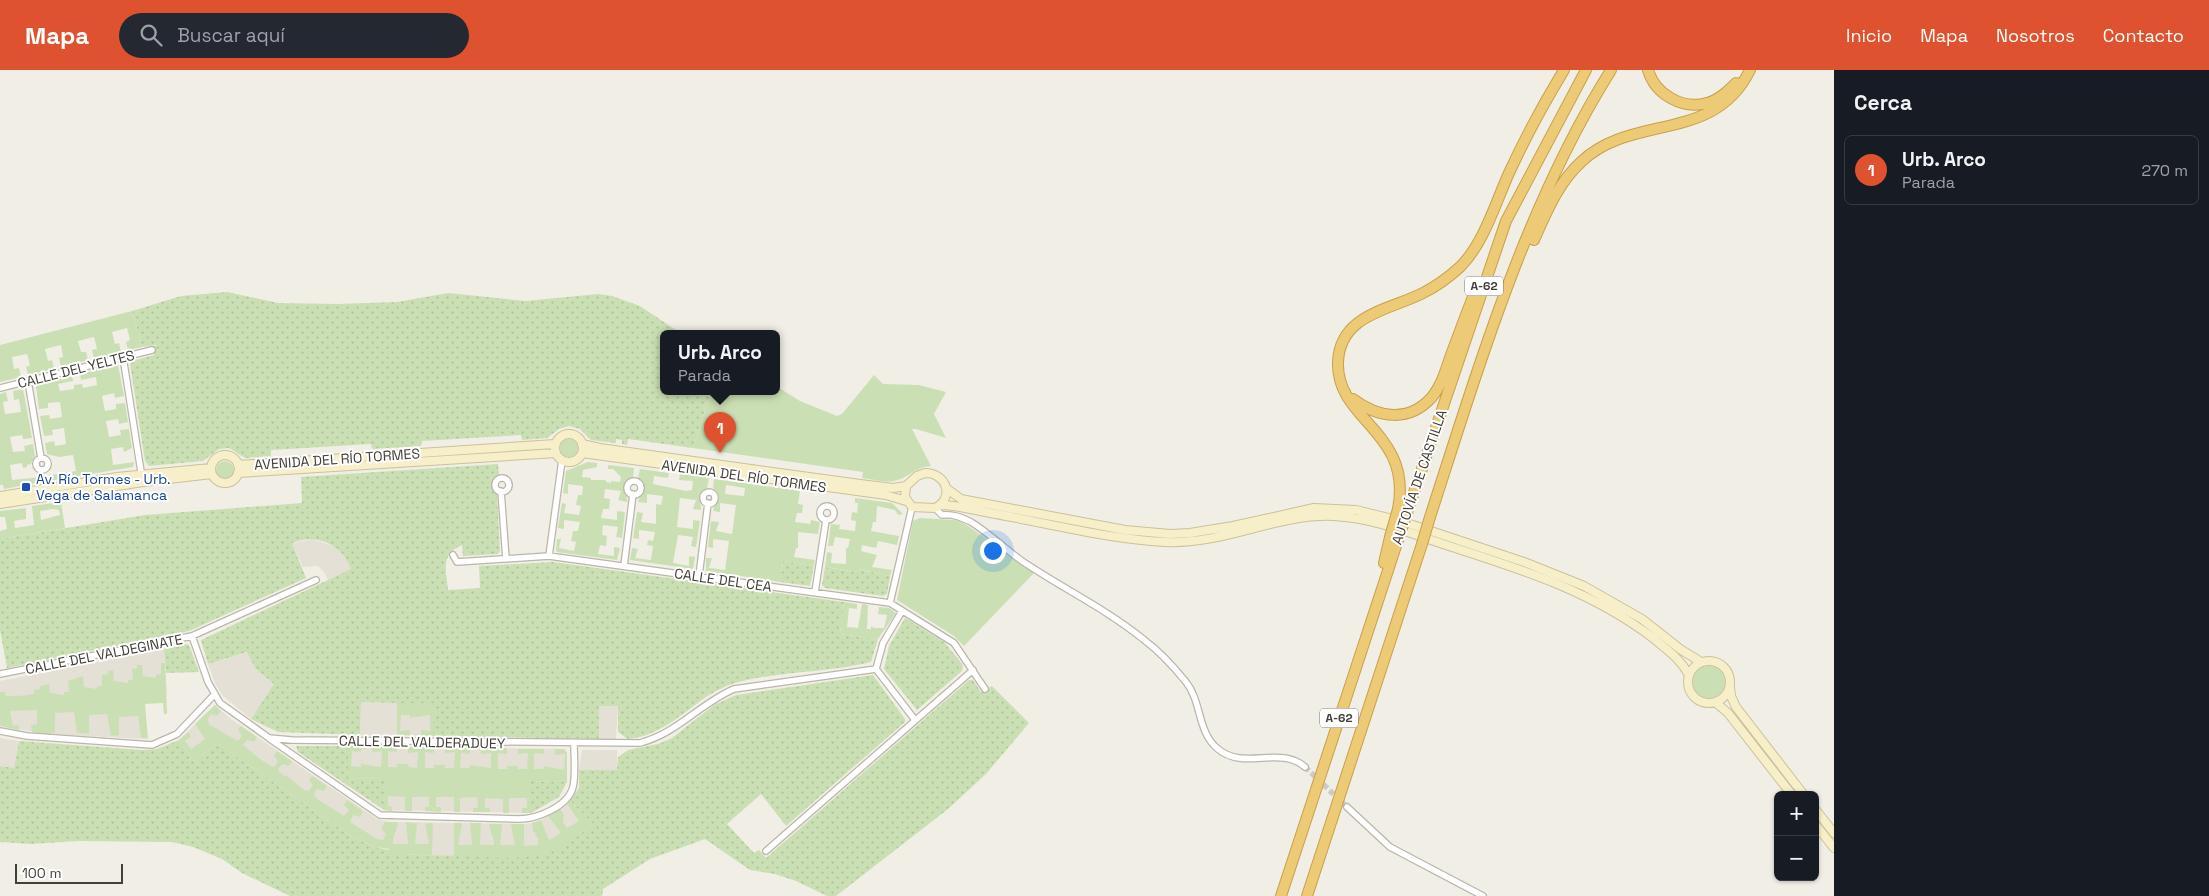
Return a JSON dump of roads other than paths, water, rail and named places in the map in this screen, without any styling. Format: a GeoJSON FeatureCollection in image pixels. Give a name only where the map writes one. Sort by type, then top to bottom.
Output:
{"type":"FeatureCollection","features":[{"type":"Feature","properties":{"kind":"highway"},"geometry":{"type":"LineString","coordinates":[[1402,511],[1398,465],[1382,437],[1360,414],[1343,387],[1338,362],[1345,338],[1352,327],[1364,318],[1423,294],[1447,279],[1461,266],[1476,246],[1514,163],[1564,70]]}},
{"type":"Feature","properties":{"kind":"highway"},"geometry":{"type":"LineString","coordinates":[[1348,395],[1374,413],[1398,415],[1418,408],[1433,396],[1440,384],[1502,221],[1545,134],[1586,70]]}},
{"type":"Feature","properties":{"kind":"highway","name":"AUTOVÍA DE CASTILLA"},"geometry":{"type":"LineString","coordinates":[[1281,896],[1373,615],[1402,511],[1506,221],[1586,70]]}},
{"type":"Feature","properties":{"kind":"highway","name":"AUTOVÍA DE CASTILLA"},"geometry":{"type":"LineString","coordinates":[[1307,896],[1489,339],[1540,205],[1569,144],[1611,70]]}},
{"type":"Feature","properties":{"kind":"highway"},"geometry":{"type":"LineString","coordinates":[[1648,70],[1656,87],[1666,96],[1693,104],[1707,103],[1719,98],[1738,81],[1745,70]]}},
{"type":"Feature","properties":{"kind":"highway"},"geometry":{"type":"LineString","coordinates":[[1489,339],[1548,209],[1557,192],[1581,162],[1610,143],[1634,134],[1704,116],[1722,107],[1737,92],[1750,70]]}},
{"type":"Feature","properties":{"kind":"main road","name":"AVENIDA DEL RÍO TORMES"},"geometry":{"type":"LineString","coordinates":[[238,469],[556,444],[566,434],[576,436],[582,444],[600,448],[852,483],[893,488],[906,486]]}},
{"type":"Feature","properties":{"kind":"main road"},"geometry":{"type":"LineString","coordinates":[[556,444],[556,453],[562,460]]}},
{"type":"Feature","properties":{"kind":"main road"},"geometry":{"type":"LineString","coordinates":[[582,444],[582,453]]}},
{"type":"Feature","properties":{"kind":"main road","name":"AVENIDA DEL RÍO TORMES"},"geometry":{"type":"LineString","coordinates":[[238,469],[556,453]]}},
{"type":"Feature","properties":{"kind":"main road","name":"AVENIDA DEL RÍO TORMES"},"geometry":{"type":"LineString","coordinates":[[562,460],[573,461],[582,453],[886,495],[909,504]]}},
{"type":"Feature","properties":{"kind":"main road","name":"AVENIDA DEL RÍO TORMES"},"geometry":{"type":"LineString","coordinates":[[212,471],[215,459],[224,456],[233,458],[238,469]]}},
{"type":"Feature","properties":{"kind":"main road","name":"AVENIDA DEL RÍO TORMES"},"geometry":{"type":"LineString","coordinates":[[212,471],[223,483],[232,481],[238,469]]}},
{"type":"Feature","properties":{"kind":"main road","name":"AVENIDA DEL RÍO TORMES"},"geometry":{"type":"LineString","coordinates":[[0,496],[212,471]]}},
{"type":"Feature","properties":{"kind":"main road"},"geometry":{"type":"LineString","coordinates":[[938,506],[945,498],[946,488],[943,479],[933,473],[917,476],[906,486],[904,494],[909,504],[938,506],[1166,542],[1214,539],[1315,516],[1355,518],[1522,570],[1582,594],[1638,628],[1683,663],[1688,675],[1690,693],[1697,700],[1706,703],[1715,702],[1727,694],[1730,687]]}},
{"type":"Feature","properties":{"kind":"main road","name":"AVENIDA DEL RÍO TORMES"},"geometry":{"type":"LineString","coordinates":[[0,504],[142,478]]}},
{"type":"Feature","properties":{"kind":"main road"},"geometry":{"type":"LineString","coordinates":[[946,488],[961,499],[1125,530],[1170,534],[1190,533],[1233,526],[1314,508],[1345,508],[1365,512],[1401,521],[1524,562],[1584,586],[1642,619],[1680,649],[1701,662]]}},
{"type":"Feature","properties":{"kind":"main road"},"geometry":{"type":"LineString","coordinates":[[1688,675],[1691,669],[1701,662],[1710,660],[1719,663],[1726,669],[1730,678],[1731,696],[1736,707],[1801,791]]}},
{"type":"Feature","properties":{"kind":"main road"},"geometry":{"type":"LineString","coordinates":[[1715,702],[1728,713],[1789,791]]}},
{"type":"Feature","properties":{"kind":"main road"},"geometry":{"type":"LineString","coordinates":[[1819,814],[1834,833]]}},
{"type":"Feature","properties":{"kind":"main road"},"geometry":{"type":"LineString","coordinates":[[1819,829],[1834,848]]}},
{"type":"Feature","properties":{"kind":"street","name":"CALLE DEL YELTES"},"geometry":{"type":"LineString","coordinates":[[0,388],[152,350]]}},
{"type":"Feature","properties":{"kind":"street"},"geometry":{"type":"LineString","coordinates":[[123,357],[142,478]]}},
{"type":"Feature","properties":{"kind":"street"},"geometry":{"type":"LineString","coordinates":[[28,381],[41,458]]}},
{"type":"Feature","properties":{"kind":"street"},"geometry":{"type":"LineString","coordinates":[[549,556],[562,460]]}},
{"type":"Feature","properties":{"kind":"street"},"geometry":{"type":"LineString","coordinates":[[502,492],[506,559]]}},
{"type":"Feature","properties":{"kind":"street"},"geometry":{"type":"LineString","coordinates":[[624,566],[633,494]]}},
{"type":"Feature","properties":{"kind":"street"},"geometry":{"type":"LineString","coordinates":[[699,576],[708,503]]}},
{"type":"Feature","properties":{"kind":"street"},"geometry":{"type":"LineString","coordinates":[[890,602],[909,504]]}},
{"type":"Feature","properties":{"kind":"street"},"geometry":{"type":"LineString","coordinates":[[938,506],[942,515],[956,515],[972,523],[1024,562],[1155,648],[1191,689],[1204,727],[1219,750],[1242,758],[1286,757],[1298,761],[1305,767]]}},
{"type":"Feature","properties":{"kind":"street"},"geometry":{"type":"LineString","coordinates":[[815,592],[826,520]]}},
{"type":"Feature","properties":{"kind":"street","name":"CALLE DEL CEA"},"geometry":{"type":"LineString","coordinates":[[453,554],[457,562],[549,556],[890,602],[954,643],[985,689]]}},
{"type":"Feature","properties":{"kind":"street","name":"CALLE DEL VALDEGINATE"},"geometry":{"type":"LineString","coordinates":[[0,674],[192,636],[316,580]]}},
{"type":"Feature","properties":{"kind":"street"},"geometry":{"type":"LineString","coordinates":[[902,611],[883,643],[876,669],[915,720]]}},
{"type":"Feature","properties":{"kind":"street","name":"CALLE DEL VALDERADUEY"},"geometry":{"type":"LineString","coordinates":[[192,636],[214,695],[222,704],[380,815],[509,819],[536,817],[550,810],[569,795],[573,788],[574,744]]}},
{"type":"Feature","properties":{"kind":"street","name":"CALLE DEL VALDERADUEY"},"geometry":{"type":"LineString","coordinates":[[269,738],[297,741],[640,743],[667,734],[715,697],[734,689],[876,669]]}},
{"type":"Feature","properties":{"kind":"street"},"geometry":{"type":"LineString","coordinates":[[766,852],[973,670]]}},
{"type":"Feature","properties":{"kind":"street"},"geometry":{"type":"LineString","coordinates":[[0,731],[23,736],[152,745],[176,734],[214,695]]}},
{"type":"Feature","properties":{"kind":"street"},"geometry":{"type":"LineString","coordinates":[[1347,807],[1390,847],[1483,896]]}},
{"type":"Feature","properties":{"kind":"tunnel"},"geometry":{"type":"LineString","coordinates":[[1305,767],[1347,807]]}},
{"type":"Feature","properties":{"kind":"place","name":"Urb. Arco"},"geometry":{"type":"Point","coordinates":[720,453]}},
{"type":"Feature","properties":{"kind":"place","name":"Av. Río Tormes - Urb. Vega de Salamanca"},"geometry":{"type":"Point","coordinates":[26,487]}}]}
